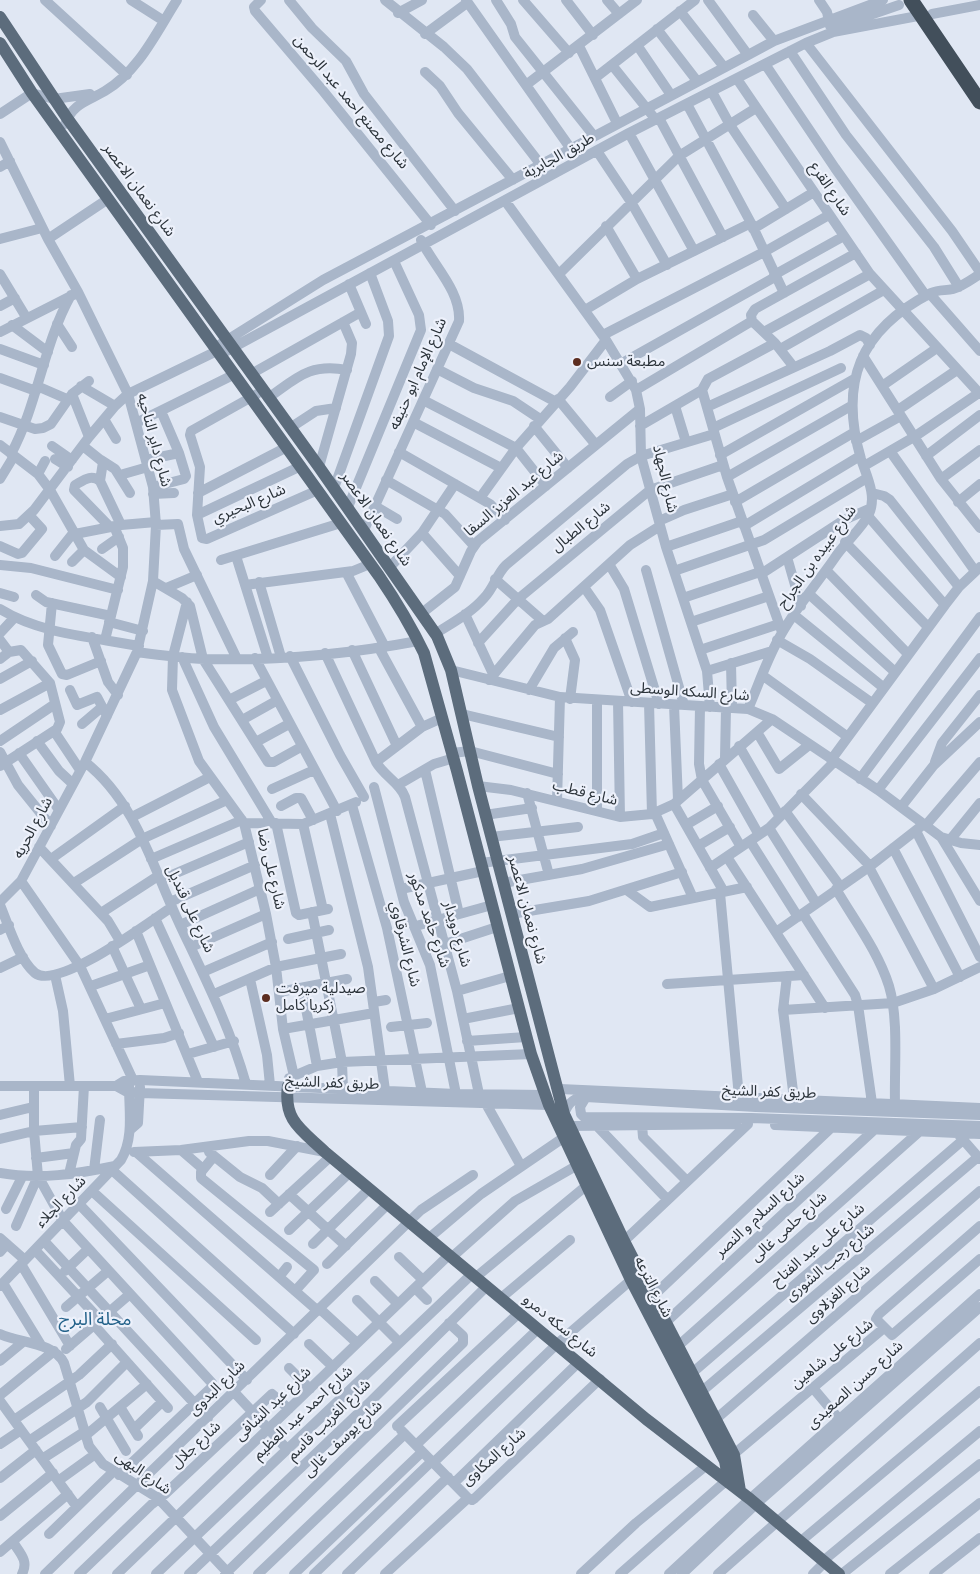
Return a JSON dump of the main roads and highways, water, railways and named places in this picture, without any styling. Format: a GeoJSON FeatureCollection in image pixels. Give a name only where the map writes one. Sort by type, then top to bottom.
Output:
{"type":"FeatureCollection","features":[{"type":"Feature","properties":{"kind":"highway"},"geometry":{"type":"LineString","coordinates":[[905,3],[926,10],[980,87]]}},
{"type":"Feature","properties":{"kind":"highway"},"geometry":{"type":"LineString","coordinates":[[926,10],[980,102]]}},
{"type":"Feature","properties":{"kind":"main road","name":"شارع نعمان الاعصر"},"geometry":{"type":"LineString","coordinates":[[0,17],[67,118],[126,199],[223,348],[235,374],[290,428],[390,567],[438,639],[451,670],[478,786],[560,1089],[564,1114]]}},
{"type":"Feature","properties":{"kind":"main road","name":"شارع نعمان الاعصر"},"geometry":{"type":"LineString","coordinates":[[0,43],[32,93],[111,203],[223,348],[251,374],[287,447],[400,607],[420,646],[453,756],[526,1037],[547,1100]]}},
{"type":"Feature","properties":{"kind":"main road"},"geometry":{"type":"LineString","coordinates":[[111,203],[126,199]]}},
{"type":"Feature","properties":{"kind":"main road"},"geometry":{"type":"LineString","coordinates":[[379,576],[390,567]]}},
{"type":"Feature","properties":{"kind":"main road"},"geometry":{"type":"LineString","coordinates":[[420,646],[438,639]]}},
{"type":"Feature","properties":{"kind":"main road"},"geometry":{"type":"LineString","coordinates":[[440,713],[458,701]]}},
{"type":"Feature","properties":{"kind":"main road"},"geometry":{"type":"LineString","coordinates":[[457,771],[474,768]]}},
{"type":"Feature","properties":{"kind":"main road"},"geometry":{"type":"LineString","coordinates":[[509,973],[525,965]]}},
{"type":"Feature","properties":{"kind":"main road","name":"شارع سكه دمرو"},"geometry":{"type":"LineString","coordinates":[[283,1086],[288,1113],[296,1124],[368,1190],[474,1275],[653,1425],[728,1481],[840,1574]]}},
{"type":"Feature","properties":{"kind":"main road","name":"شارع الترعه"},"geometry":{"type":"LineString","coordinates":[[547,1100],[586,1186],[599,1200],[624,1241],[716,1419],[730,1458],[748,1498]]}},
{"type":"Feature","properties":{"kind":"main road","name":"شارع الترعه"},"geometry":{"type":"LineString","coordinates":[[564,1114],[631,1280],[730,1458],[728,1481]]}},
{"type":"Feature","properties":{"kind":"place","name":"مطبعة سنس"},"geometry":{"type":"Point","coordinates":[577,362]}},
{"type":"Feature","properties":{"kind":"place","name":"صيدلية ميرفت زكريا كامل"},"geometry":{"type":"Point","coordinates":[266,998]}},
{"type":"Feature","properties":{"kind":"district","name":"محلة البرج"},"geometry":{"type":"Point","coordinates":[95,1320]}}]}
